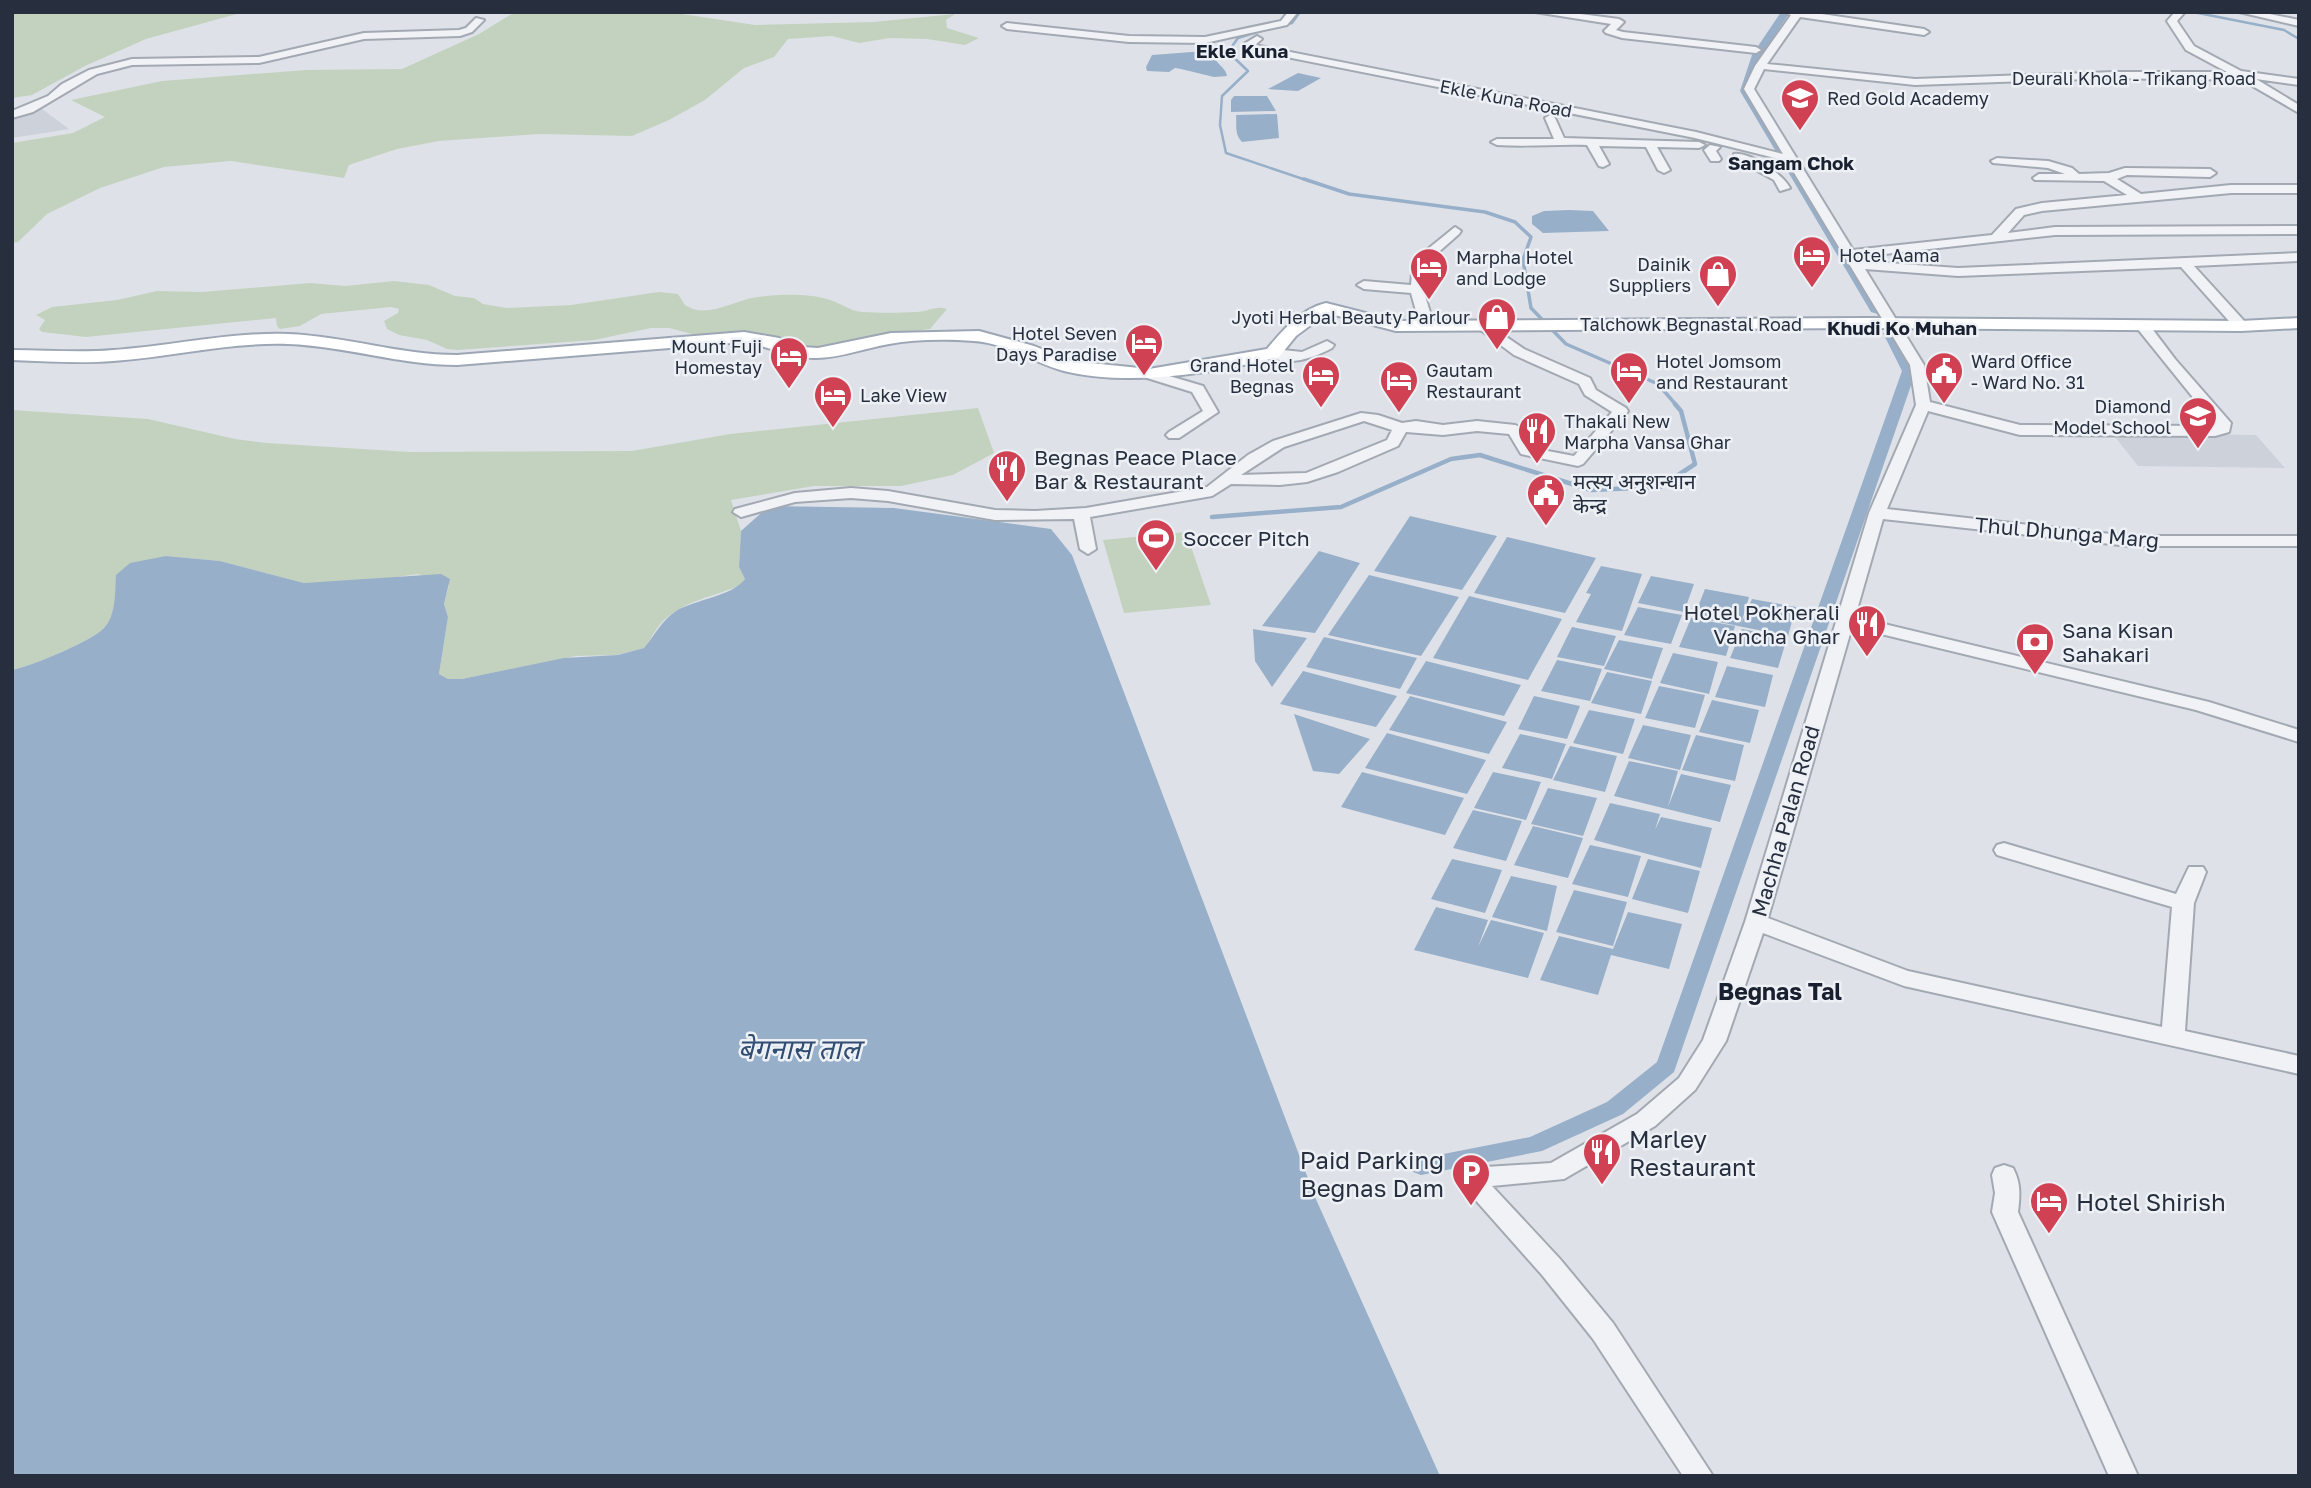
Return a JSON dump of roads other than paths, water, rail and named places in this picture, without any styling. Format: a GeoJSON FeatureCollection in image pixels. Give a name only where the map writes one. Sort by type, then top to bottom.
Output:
{"type":"FeatureCollection","features":[{"type":"Feature","properties":{"kind":"main road","name":"Talchowk Begnastal Road"},"geometry":{"type":"LineString","coordinates":[[1273,353],[1290,332],[1326,308],[1396,326],[2241,326],[2299,323]]}},
{"type":"Feature","properties":{"kind":"main road"},"geometry":{"type":"LineString","coordinates":[[12,355],[112,356],[243,340],[289,339],[345,345],[423,360],[457,360],[744,337],[773,342],[800,352],[818,353],[891,338],[953,335],[979,337],[1067,366],[1149,374],[1230,363],[1273,353]]}},
{"type":"Feature","properties":{"kind":"street"},"geometry":{"type":"LineString","coordinates":[[1007,26],[1169,42],[1205,40],[1284,23],[1293,12]]}},
{"type":"Feature","properties":{"kind":"street"},"geometry":{"type":"LineString","coordinates":[[1540,12],[1619,22],[1609,31],[1613,33],[1756,50]]}},
{"type":"Feature","properties":{"kind":"street"},"geometry":{"type":"LineString","coordinates":[[2180,12],[2172,21],[2190,48],[2299,110]]}},
{"type":"Feature","properties":{"kind":"street"},"geometry":{"type":"LineString","coordinates":[[2244,12],[2299,23]]}},
{"type":"Feature","properties":{"kind":"street"},"geometry":{"type":"LineString","coordinates":[[2272,18],[2286,12]]}},
{"type":"Feature","properties":{"kind":"street"},"geometry":{"type":"LineString","coordinates":[[1924,32],[1794,13],[1760,66],[1749,89],[1917,365],[1923,405],[2020,430],[2189,432],[2224,429],[2224,423],[2170,362],[2143,325]]}},
{"type":"Feature","properties":{"kind":"street"},"geometry":{"type":"LineString","coordinates":[[12,115],[52,98],[66,86],[93,72],[132,62],[259,60],[364,36],[446,36],[469,30],[479,20]]}},
{"type":"Feature","properties":{"kind":"street","name":"Ekle Kuna Road"},"geometry":{"type":"LineString","coordinates":[[1234,33],[1257,39],[1249,44],[1251,47],[1696,135],[1768,155]]}},
{"type":"Feature","properties":{"kind":"street","name":"Deurali Khola - Trikang Road"},"geometry":{"type":"LineString","coordinates":[[1760,66],[1915,82],[2065,76],[2203,77],[2239,74],[2299,82]]}},
{"type":"Feature","properties":{"kind":"street"},"geometry":{"type":"LineString","coordinates":[[1550,118],[1560,141]]}},
{"type":"Feature","properties":{"kind":"street"},"geometry":{"type":"LineString","coordinates":[[1497,142],[1650,144],[1740,157],[1768,155],[1790,158]]}},
{"type":"Feature","properties":{"kind":"street"},"geometry":{"type":"LineString","coordinates":[[1591,142],[1603,164]]}},
{"type":"Feature","properties":{"kind":"street"},"geometry":{"type":"LineString","coordinates":[[1650,144],[1664,170]]}},
{"type":"Feature","properties":{"kind":"street"},"geometry":{"type":"LineString","coordinates":[[1740,157],[1779,178],[1784,188]]}},
{"type":"Feature","properties":{"kind":"street"},"geometry":{"type":"LineString","coordinates":[[2201,159],[2211,169],[2210,173]]}},
{"type":"Feature","properties":{"kind":"street"},"geometry":{"type":"LineString","coordinates":[[1997,160],[2048,165],[2062,168],[2075,176]]}},
{"type":"Feature","properties":{"kind":"street"},"geometry":{"type":"LineString","coordinates":[[2039,178],[2109,177],[2125,171],[2210,173],[2231,189]]}},
{"type":"Feature","properties":{"kind":"street"},"geometry":{"type":"LineString","coordinates":[[2109,177],[2136,196]]}},
{"type":"Feature","properties":{"kind":"street"},"geometry":{"type":"LineString","coordinates":[[1996,238],[2020,212],[2136,196],[2181,196],[2231,189],[2299,189]]}},
{"type":"Feature","properties":{"kind":"street"},"geometry":{"type":"LineString","coordinates":[[1853,259],[2056,231],[2299,230]]}},
{"type":"Feature","properties":{"kind":"street"},"geometry":{"type":"LineString","coordinates":[[1427,325],[1418,296],[1418,264],[1455,231]]}},
{"type":"Feature","properties":{"kind":"street"},"geometry":{"type":"LineString","coordinates":[[1853,259],[1958,272],[2240,260],[2252,256],[2299,257]]}},
{"type":"Feature","properties":{"kind":"street"},"geometry":{"type":"LineString","coordinates":[[2184,263],[2241,326]]}},
{"type":"Feature","properties":{"kind":"street"},"geometry":{"type":"LineString","coordinates":[[1364,285],[1419,290]]}},
{"type":"Feature","properties":{"kind":"street"},"geometry":{"type":"LineString","coordinates":[[741,512],[793,496],[840,493],[886,496],[974,513],[1011,516],[1081,514],[1212,491],[1252,458],[1301,433],[1342,425],[1363,417],[1384,420],[1400,428],[1416,426],[1443,430],[1477,426],[1515,430],[1526,451],[1578,461],[1621,411],[1590,392],[1585,381],[1515,351],[1501,343],[1483,325]]}},
{"type":"Feature","properties":{"kind":"street"},"geometry":{"type":"LineString","coordinates":[[1273,353],[1304,357],[1327,345]]}},
{"type":"Feature","properties":{"kind":"street"},"geometry":{"type":"LineString","coordinates":[[1149,374],[1198,389],[1211,412],[1174,435]]}},
{"type":"Feature","properties":{"kind":"street","name":"Machha Palan Road"},"geometry":{"type":"LineString","coordinates":[[1699,1476],[1603,1331],[1551,1267],[1469,1178],[1555,1172],[1646,1120],[1687,1084],[1714,1041],[1756,922],[1877,513],[1923,405]]}},
{"type":"Feature","properties":{"kind":"street"},"geometry":{"type":"LineString","coordinates":[[1227,479],[1279,482],[1330,470],[1359,454],[1393,443],[1400,428]]}},
{"type":"Feature","properties":{"kind":"street","name":"Thul Dhunga Marg"},"geometry":{"type":"LineString","coordinates":[[1877,513],[2129,541],[2296,544]]}},
{"type":"Feature","properties":{"kind":"street"},"geometry":{"type":"LineString","coordinates":[[1081,514],[1088,549]]}},
{"type":"Feature","properties":{"kind":"street"},"geometry":{"type":"LineString","coordinates":[[1844,620],[2202,706],[2299,736]]}},
{"type":"Feature","properties":{"kind":"street"},"geometry":{"type":"LineString","coordinates":[[2004,850],[2183,903]]}},
{"type":"Feature","properties":{"kind":"street"},"geometry":{"type":"LineString","coordinates":[[2173,1038],[2183,903],[2196,872]]}},
{"type":"Feature","properties":{"kind":"street"},"geometry":{"type":"LineString","coordinates":[[1756,922],[1904,978],[2299,1065]]}},
{"type":"Feature","properties":{"kind":"street"},"geometry":{"type":"LineString","coordinates":[[2004,1175],[2008,1193],[2005,1212],[2124,1476]]}},
{"type":"Feature","properties":{"kind":"water"},"geometry":{"type":"Polygon","coordinates":[[[1205,51],[1214,55],[1227,76],[1214,77],[1175,68],[1169,72],[1147,71],[1146,67],[1152,55],[1205,51]]]}},
{"type":"Feature","properties":{"kind":"water"},"geometry":{"type":"Polygon","coordinates":[[[1298,73],[1321,78],[1298,91],[1268,89],[1298,73]]]}},
{"type":"Feature","properties":{"kind":"water"},"geometry":{"type":"Polygon","coordinates":[[[1234,96],[1267,96],[1276,111],[1231,112],[1231,100],[1234,96]]]}},
{"type":"Feature","properties":{"kind":"water"},"geometry":{"type":"Polygon","coordinates":[[[1277,114],[1279,138],[1242,142],[1239,139],[1236,115],[1277,114]]]}},
{"type":"Feature","properties":{"kind":"water"},"geometry":{"type":"Polygon","coordinates":[[[1544,211],[1593,211],[1609,231],[1543,233],[1532,224],[1532,216],[1544,211]]]}},
{"type":"Feature","properties":{"kind":"water","name":"बेगनास ताल"},"geometry":{"type":"Polygon","coordinates":[[[769,506],[894,508],[1051,529],[1072,555],[1315,1197],[1440,1476],[12,1476],[12,670],[60,653],[104,628],[111,617],[116,575],[130,563],[166,556],[220,561],[304,583],[441,574],[450,579],[444,604],[448,617],[439,674],[448,679],[462,679],[564,658],[618,655],[644,648],[676,611],[739,585],[745,579],[739,567],[741,531],[769,506]]]}},
{"type":"Feature","properties":{"kind":"water"},"geometry":{"type":"Polygon","coordinates":[[[1410,516],[1497,536],[1462,590],[1374,571],[1410,516]]]}},
{"type":"Feature","properties":{"kind":"water"},"geometry":{"type":"Polygon","coordinates":[[[1507,537],[1596,558],[1565,613],[1474,593],[1507,537]]]}},
{"type":"Feature","properties":{"kind":"water"},"geometry":{"type":"Polygon","coordinates":[[[1319,551],[1360,563],[1315,633],[1262,626],[1319,551]]]}},
{"type":"Feature","properties":{"kind":"water"},"geometry":{"type":"Polygon","coordinates":[[[1601,566],[1642,574],[1622,631],[1576,622],[1591,594],[1586,593],[1601,566]]]}},
{"type":"Feature","properties":{"kind":"water"},"geometry":{"type":"Polygon","coordinates":[[[1369,575],[1459,597],[1421,656],[1328,635],[1369,575]]]}},
{"type":"Feature","properties":{"kind":"water"},"geometry":{"type":"Polygon","coordinates":[[[1651,576],[1694,584],[1684,612],[1638,603],[1651,576]]]}},
{"type":"Feature","properties":{"kind":"water"},"geometry":{"type":"Polygon","coordinates":[[[1705,589],[1749,597],[1741,624],[1752,599],[1796,607],[1788,636],[1694,617],[1705,589]]]}},
{"type":"Feature","properties":{"kind":"water"},"geometry":{"type":"Polygon","coordinates":[[[1469,596],[1562,619],[1528,680],[1433,658],[1469,596]]]}},
{"type":"Feature","properties":{"kind":"water"},"geometry":{"type":"Polygon","coordinates":[[[1638,607],[1682,615],[1671,644],[1624,635],[1638,607]]]}},
{"type":"Feature","properties":{"kind":"water"},"geometry":{"type":"Polygon","coordinates":[[[1691,618],[1735,626],[1726,656],[1679,647],[1691,618]]]}},
{"type":"Feature","properties":{"kind":"water"},"geometry":{"type":"Polygon","coordinates":[[[1572,627],[1616,636],[1604,666],[1557,657],[1572,627]]]}},
{"type":"Feature","properties":{"kind":"water"},"geometry":{"type":"Polygon","coordinates":[[[1253,629],[1307,638],[1272,687],[1255,661],[1253,629]]]}},
{"type":"Feature","properties":{"kind":"water"},"geometry":{"type":"Polygon","coordinates":[[[1742,629],[1787,638],[1778,668],[1730,658],[1742,629]]]}},
{"type":"Feature","properties":{"kind":"water"},"geometry":{"type":"Polygon","coordinates":[[[1324,637],[1417,658],[1400,689],[1306,667],[1324,637]]]}},
{"type":"Feature","properties":{"kind":"water"},"geometry":{"type":"Polygon","coordinates":[[[1619,640],[1663,648],[1652,679],[1604,669],[1619,640]]]}},
{"type":"Feature","properties":{"kind":"water"},"geometry":{"type":"Polygon","coordinates":[[[1673,653],[1718,662],[1709,694],[1660,683],[1673,653]]]}},
{"type":"Feature","properties":{"kind":"water"},"geometry":{"type":"Polygon","coordinates":[[[1557,660],[1602,669],[1590,701],[1541,691],[1557,660]]]}},
{"type":"Feature","properties":{"kind":"water"},"geometry":{"type":"Polygon","coordinates":[[[1426,661],[1521,685],[1504,716],[1406,693],[1426,661]]]}},
{"type":"Feature","properties":{"kind":"water"},"geometry":{"type":"Polygon","coordinates":[[[1727,666],[1773,675],[1765,707],[1715,697],[1727,666]]]}},
{"type":"Feature","properties":{"kind":"water"},"geometry":{"type":"Polygon","coordinates":[[[1303,671],[1397,696],[1376,727],[1280,704],[1303,671]]]}},
{"type":"Feature","properties":{"kind":"water"},"geometry":{"type":"Polygon","coordinates":[[[1607,672],[1652,681],[1641,714],[1591,703],[1607,672]]]}},
{"type":"Feature","properties":{"kind":"water"},"geometry":{"type":"Polygon","coordinates":[[[1659,686],[1705,695],[1695,728],[1645,718],[1659,686]]]}},
{"type":"Feature","properties":{"kind":"water"},"geometry":{"type":"Polygon","coordinates":[[[1410,696],[1507,722],[1489,754],[1389,730],[1410,696]]]}},
{"type":"Feature","properties":{"kind":"water"},"geometry":{"type":"Polygon","coordinates":[[[1534,696],[1580,706],[1567,739],[1518,729],[1534,696]]]}},
{"type":"Feature","properties":{"kind":"water"},"geometry":{"type":"Polygon","coordinates":[[[1712,700],[1759,710],[1750,743],[1699,732],[1712,700]]]}},
{"type":"Feature","properties":{"kind":"water"},"geometry":{"type":"Polygon","coordinates":[[[1589,710],[1635,719],[1623,754],[1573,743],[1589,710]]]}},
{"type":"Feature","properties":{"kind":"water"},"geometry":{"type":"Polygon","coordinates":[[[1294,714],[1370,739],[1339,774],[1313,771],[1294,714]]]}},
{"type":"Feature","properties":{"kind":"water"},"geometry":{"type":"Polygon","coordinates":[[[1643,725],[1691,735],[1680,770],[1628,758],[1643,725]]]}},
{"type":"Feature","properties":{"kind":"water"},"geometry":{"type":"Polygon","coordinates":[[[1387,733],[1486,760],[1467,794],[1365,768],[1387,733]]]}},
{"type":"Feature","properties":{"kind":"water"},"geometry":{"type":"Polygon","coordinates":[[[1520,734],[1566,744],[1552,779],[1502,768],[1520,734]]]}},
{"type":"Feature","properties":{"kind":"water"},"geometry":{"type":"Polygon","coordinates":[[[1696,735],[1744,745],[1735,781],[1682,770],[1696,735]]]}},
{"type":"Feature","properties":{"kind":"water"},"geometry":{"type":"Polygon","coordinates":[[[1570,746],[1617,756],[1605,792],[1553,780],[1570,746]]]}},
{"type":"Feature","properties":{"kind":"water"},"geometry":{"type":"Polygon","coordinates":[[[1629,761],[1678,771],[1668,807],[1681,774],[1731,785],[1720,822],[1614,796],[1629,761]]]}},
{"type":"Feature","properties":{"kind":"water"},"geometry":{"type":"Polygon","coordinates":[[[1362,772],[1464,798],[1445,835],[1341,807],[1362,772]]]}},
{"type":"Feature","properties":{"kind":"water"},"geometry":{"type":"Polygon","coordinates":[[[1493,772],[1541,782],[1526,820],[1474,808],[1493,772]]]}},
{"type":"Feature","properties":{"kind":"water"},"geometry":{"type":"Polygon","coordinates":[[[1548,788],[1597,798],[1583,836],[1531,824],[1548,788]]]}},
{"type":"Feature","properties":{"kind":"water"},"geometry":{"type":"Polygon","coordinates":[[[1610,803],[1660,814],[1655,830],[1661,817],[1712,828],[1701,868],[1594,840],[1610,803]]]}},
{"type":"Feature","properties":{"kind":"water"},"geometry":{"type":"Polygon","coordinates":[[[1473,810],[1522,821],[1506,861],[1453,848],[1473,810]]]}},
{"type":"Feature","properties":{"kind":"water"},"geometry":{"type":"Polygon","coordinates":[[[1533,826],[1583,838],[1568,878],[1514,865],[1533,826]]]}},
{"type":"Feature","properties":{"kind":"water"},"geometry":{"type":"Polygon","coordinates":[[[1590,845],[1641,856],[1628,897],[1572,884],[1590,845]]]}},
{"type":"Feature","properties":{"kind":"water"},"geometry":{"type":"Polygon","coordinates":[[[1452,859],[1502,870],[1485,913],[1431,899],[1452,859]]]}},
{"type":"Feature","properties":{"kind":"water"},"geometry":{"type":"Polygon","coordinates":[[[1648,859],[1700,871],[1688,913],[1632,899],[1648,859]]]}},
{"type":"Feature","properties":{"kind":"water"},"geometry":{"type":"Polygon","coordinates":[[[1511,876],[1557,886],[1547,931],[1492,917],[1511,876]]]}},
{"type":"Feature","properties":{"kind":"water"},"geometry":{"type":"Polygon","coordinates":[[[1574,890],[1627,902],[1613,946],[1556,932],[1574,890]]]}},
{"type":"Feature","properties":{"kind":"water"},"geometry":{"type":"Polygon","coordinates":[[[1436,907],[1488,920],[1478,947],[1491,920],[1544,933],[1528,978],[1414,950],[1436,907]]]}},
{"type":"Feature","properties":{"kind":"water"},"geometry":{"type":"Polygon","coordinates":[[[1628,912],[1682,924],[1669,969],[1611,955],[1598,995],[1540,980],[1559,936],[1613,949],[1628,912]]]}},
{"type":"Feature","properties":{"kind":"waterway"},"geometry":{"type":"LineString","coordinates":[[1283,25],[1292,23],[1300,12]]}},
{"type":"Feature","properties":{"kind":"waterway"},"geometry":{"type":"LineString","coordinates":[[1786,12],[1757,55],[1745,91],[1877,312]]}},
{"type":"Feature","properties":{"kind":"waterway"},"geometry":{"type":"LineString","coordinates":[[2193,12],[2284,30],[2299,39]]}},
{"type":"Feature","properties":{"kind":"waterway"},"geometry":{"type":"LineString","coordinates":[[1267,29],[1238,38],[1228,52],[1248,71],[1222,96],[1220,125],[1226,153],[1309,181]]}},
{"type":"Feature","properties":{"kind":"waterway"},"geometry":{"type":"LineString","coordinates":[[1304,179],[1349,194],[1485,212],[1515,222],[1531,237],[1523,260],[1531,308],[1566,344],[1658,384],[1677,406]]}},
{"type":"Feature","properties":{"kind":"waterway"},"geometry":{"type":"LineString","coordinates":[[1421,1166],[1534,1145],[1615,1108],[1666,1066],[1909,371],[1889,333]]}},
{"type":"Feature","properties":{"kind":"waterway"},"geometry":{"type":"LineString","coordinates":[[1212,517],[1341,507],[1451,459],[1480,455],[1591,490],[1660,487],[1695,464],[1681,411],[1675,404]]}},
{"type":"Feature","properties":{"kind":"place","name":"Red Gold Academy"},"geometry":{"type":"Point","coordinates":[1800,132]}},
{"type":"Feature","properties":{"kind":"place","name":"Hotel Aama"},"geometry":{"type":"Point","coordinates":[1812,289]}},
{"type":"Feature","properties":{"kind":"place","name":"Marpha Hotel and Lodge"},"geometry":{"type":"Point","coordinates":[1429,301]}},
{"type":"Feature","properties":{"kind":"place","name":"Dainik Suppliers"},"geometry":{"type":"Point","coordinates":[1718,308]}},
{"type":"Feature","properties":{"kind":"place","name":"Jyoti Herbal Beauty Parlour"},"geometry":{"type":"Point","coordinates":[1497,351]}},
{"type":"Feature","properties":{"kind":"place","name":"Hotel Seven Days Paradise"},"geometry":{"type":"Point","coordinates":[1144,377]}},
{"type":"Feature","properties":{"kind":"place","name":"Mount Fuji Homestay"},"geometry":{"type":"Point","coordinates":[789,390]}},
{"type":"Feature","properties":{"kind":"place","name":"Hotel Jomsom and Restaurant"},"geometry":{"type":"Point","coordinates":[1629,405]}},
{"type":"Feature","properties":{"kind":"place","name":"Ward Office - Ward No. 31"},"geometry":{"type":"Point","coordinates":[1944,405]}},
{"type":"Feature","properties":{"kind":"place","name":"Grand Hotel Begnas"},"geometry":{"type":"Point","coordinates":[1321,409]}},
{"type":"Feature","properties":{"kind":"place","name":"Gautam Restaurant"},"geometry":{"type":"Point","coordinates":[1399,414]}},
{"type":"Feature","properties":{"kind":"place","name":"Lake View"},"geometry":{"type":"Point","coordinates":[833,429]}},
{"type":"Feature","properties":{"kind":"place","name":"Diamond Model School"},"geometry":{"type":"Point","coordinates":[2198,450]}},
{"type":"Feature","properties":{"kind":"place","name":"Thakali New Marpha Vansa Ghar"},"geometry":{"type":"Point","coordinates":[1537,465]}},
{"type":"Feature","properties":{"kind":"place","name":"Begnas Peace Place Bar & Restaurant"},"geometry":{"type":"Point","coordinates":[1007,503]}},
{"type":"Feature","properties":{"kind":"place","name":"मत्स्य अनुशन्धान केन्द्र"},"geometry":{"type":"Point","coordinates":[1546,527]}},
{"type":"Feature","properties":{"kind":"place","name":"Soccer Pitch"},"geometry":{"type":"Point","coordinates":[1156,572]}},
{"type":"Feature","properties":{"kind":"place","name":"Hotel Pokherali Vancha Ghar"},"geometry":{"type":"Point","coordinates":[1867,658]}},
{"type":"Feature","properties":{"kind":"place","name":"Sana Kisan Sahakari"},"geometry":{"type":"Point","coordinates":[2035,676]}},
{"type":"Feature","properties":{"kind":"place","name":"Marley Restaurant"},"geometry":{"type":"Point","coordinates":[1602,1186]}},
{"type":"Feature","properties":{"kind":"place","name":"Paid Parking Begnas Dam"},"geometry":{"type":"Point","coordinates":[1471,1207]}},
{"type":"Feature","properties":{"kind":"place","name":"Hotel Shirish"},"geometry":{"type":"Point","coordinates":[2049,1235]}},
{"type":"Feature","properties":{"kind":"district","name":"Ekle Kuna"},"geometry":{"type":"Point","coordinates":[1242,50]}},
{"type":"Feature","properties":{"kind":"district","name":"Sangam Chok"},"geometry":{"type":"Point","coordinates":[1791,162]}},
{"type":"Feature","properties":{"kind":"district","name":"Khudi Ko Muhan"},"geometry":{"type":"Point","coordinates":[1902,327]}},
{"type":"Feature","properties":{"kind":"district","name":"Begnas Tal"},"geometry":{"type":"Point","coordinates":[1780,991]}}]}
